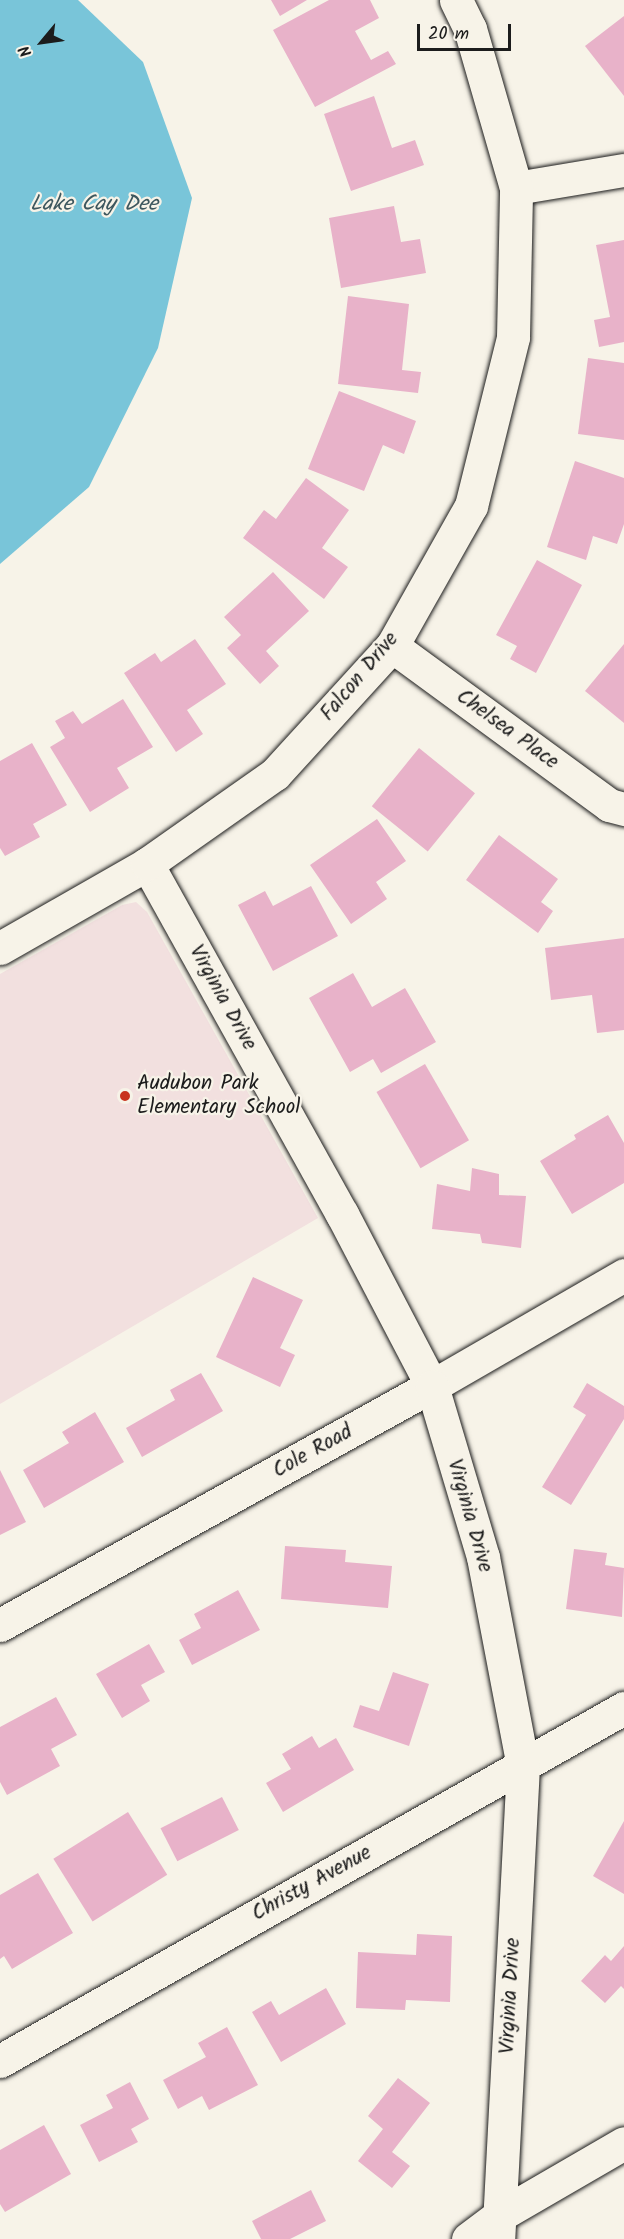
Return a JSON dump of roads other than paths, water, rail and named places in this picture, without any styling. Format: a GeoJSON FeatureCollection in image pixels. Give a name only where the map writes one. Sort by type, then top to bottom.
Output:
{"type":"FeatureCollection","features":[{"type":"Feature","properties":{"kind":"street","name":"Falcon Drive"},"geometry":{"type":"LineString","coordinates":[[0,948],[147,864],[275,774],[392,645],[471,506],[513,337],[516,188],[470,29],[456,0]]}},
{"type":"Feature","properties":{"kind":"street"},"geometry":{"type":"LineString","coordinates":[[516,188],[624,170]]}},
{"type":"Feature","properties":{"kind":"street","name":"Chelsea Place"},"geometry":{"type":"LineString","coordinates":[[392,645],[609,805],[624,809]]}},
{"type":"Feature","properties":{"kind":"street","name":"Virginia Drive"},"geometry":{"type":"LineString","coordinates":[[147,864],[342,1214],[432,1386],[483,1557],[523,1766],[499,2227]]}},
{"type":"Feature","properties":{"kind":"street","name":"Cole Road"},"geometry":{"type":"LineString","coordinates":[[0,1625],[432,1386],[624,1275]]}},
{"type":"Feature","properties":{"kind":"street","name":"Christy Avenue"},"geometry":{"type":"LineString","coordinates":[[0,2061],[624,1708]]}},
{"type":"Feature","properties":{"kind":"street"},"geometry":{"type":"LineString","coordinates":[[468,2239],[499,2227],[624,2143]]}},
{"type":"Feature","properties":{"kind":"water","name":"Lake Cay Dee"},"geometry":{"type":"Polygon","coordinates":[[[0,0],[78,0],[143,62],[192,198],[158,348],[89,487],[0,564],[0,0]]]}},
{"type":"Feature","properties":{"kind":"place","name":"Audubon Park Elementary School"},"geometry":{"type":"Point","coordinates":[125,1096]}}]}
